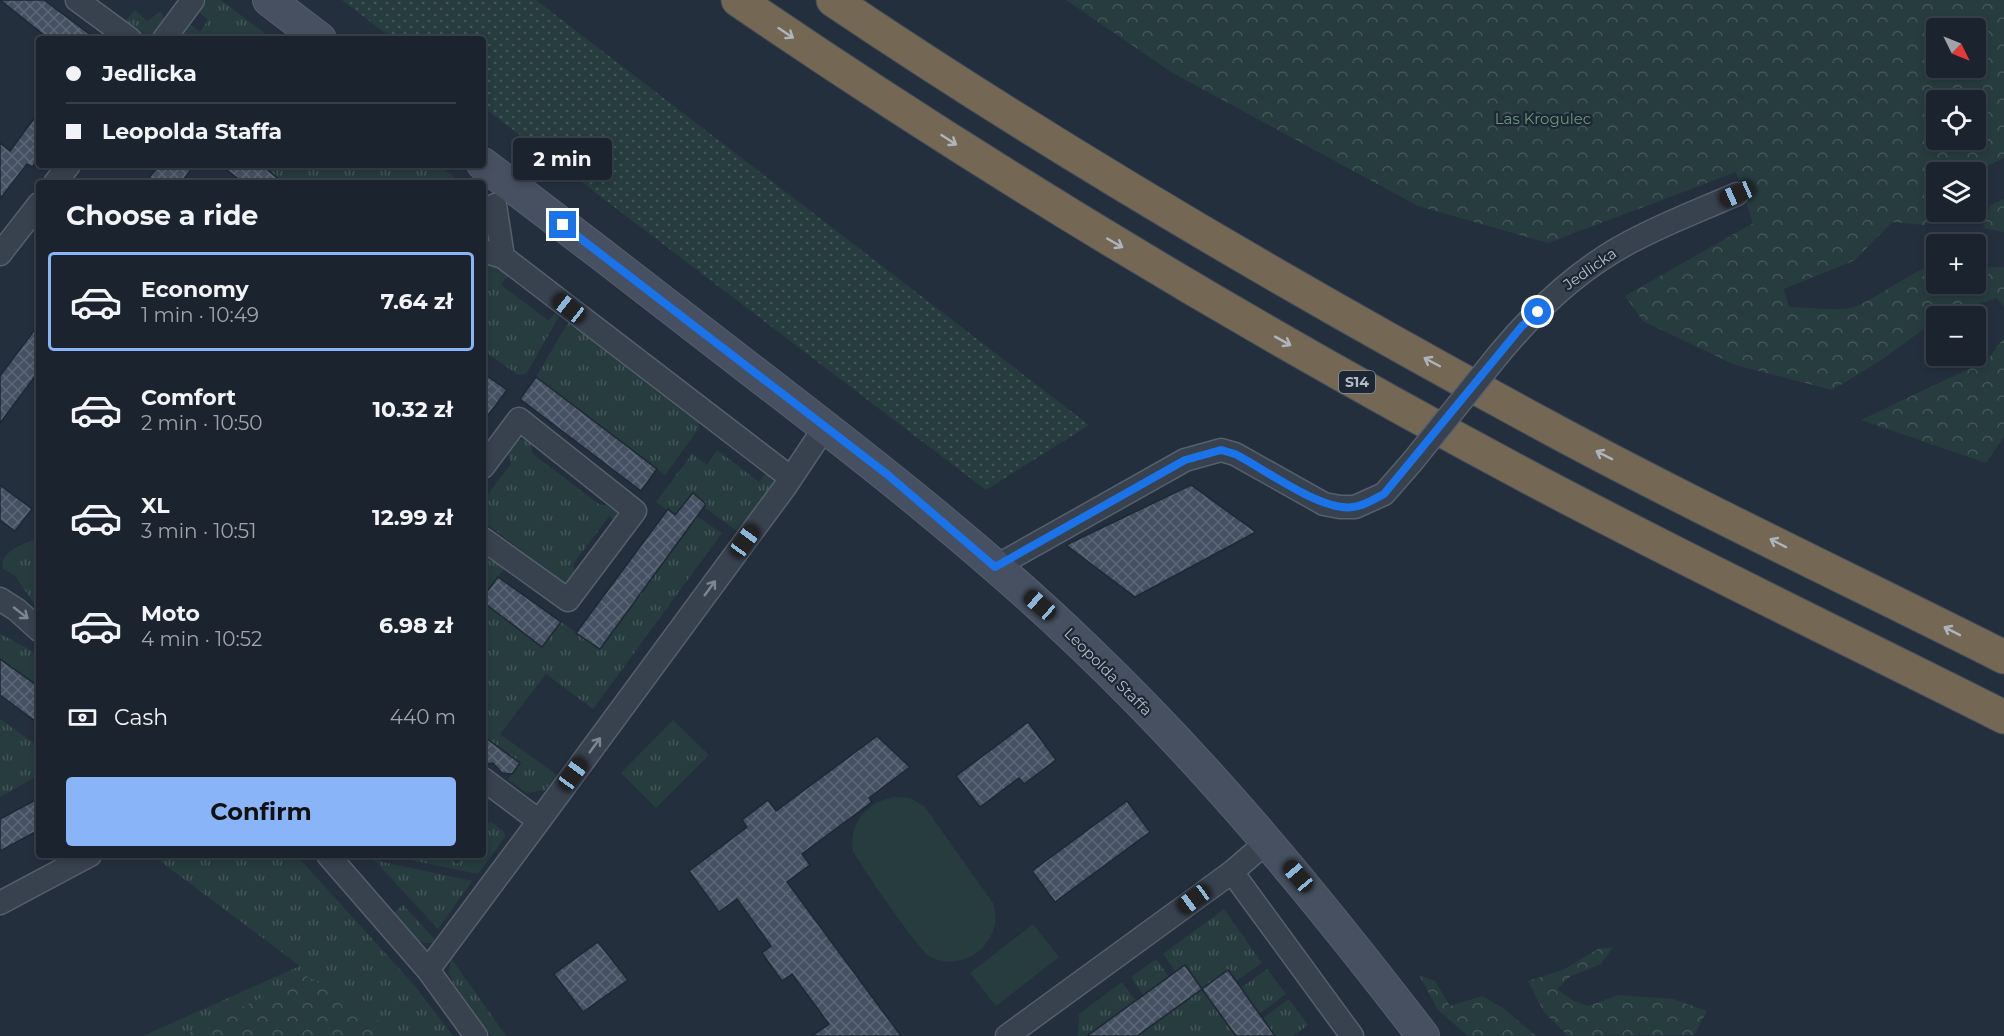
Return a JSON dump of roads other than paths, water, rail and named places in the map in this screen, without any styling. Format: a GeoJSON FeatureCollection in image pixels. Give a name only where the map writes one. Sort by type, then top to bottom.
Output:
{"type":"FeatureCollection","features":[{"type":"Feature","properties":{"kind":"highway","name":"S14"},"geometry":{"type":"LineString","coordinates":[[738,0],[959,147],[1245,320],[1534,480],[2004,717]]}},
{"type":"Feature","properties":{"kind":"highway"},"geometry":{"type":"LineString","coordinates":[[833,0],[1104,175],[1336,311],[1545,425],[2004,657]]}},
{"type":"Feature","properties":{"kind":"street"},"geometry":{"type":"LineString","coordinates":[[77,0],[126,36]]}},
{"type":"Feature","properties":{"kind":"street"},"geometry":{"type":"LineString","coordinates":[[269,0],[316,36]]}},
{"type":"Feature","properties":{"kind":"street"},"geometry":{"type":"LineString","coordinates":[[166,36],[182,4]]}},
{"type":"Feature","properties":{"kind":"street"},"geometry":{"type":"LineString","coordinates":[[57,180],[67,168]]}},
{"type":"Feature","properties":{"kind":"street","name":"Leopolda Staffa"},"geometry":{"type":"LineString","coordinates":[[484,168],[496,203],[825,427],[888,475],[995,567],[1122,684],[1268,842],[1337,923],[1423,1036]]}},
{"type":"Feature","properties":{"kind":"street","name":"Jedlicka"},"geometry":{"type":"LineString","coordinates":[[995,567],[1185,460],[1221,450],[1235,454],[1323,504],[1355,507],[1384,494],[1522,326],[1564,286],[1639,237],[1737,194]]}},
{"type":"Feature","properties":{"kind":"street"},"geometry":{"type":"LineString","coordinates":[[496,203],[493,254],[791,478]]}},
{"type":"Feature","properties":{"kind":"street"},"geometry":{"type":"LineString","coordinates":[[0,254],[36,208]]}},
{"type":"Feature","properties":{"kind":"street"},"geometry":{"type":"LineString","coordinates":[[486,463],[519,419],[635,511],[568,600],[486,541]]}},
{"type":"Feature","properties":{"kind":"street"},"geometry":{"type":"LineString","coordinates":[[428,970],[791,478],[825,427]]}},
{"type":"Feature","properties":{"kind":"street"},"geometry":{"type":"LineString","coordinates":[[0,599],[17,610],[36,627]]}},
{"type":"Feature","properties":{"kind":"street"},"geometry":{"type":"LineString","coordinates":[[486,781],[539,820]]}},
{"type":"Feature","properties":{"kind":"street"},"geometry":{"type":"LineString","coordinates":[[1007,1036],[1232,872],[1268,842]]}},
{"type":"Feature","properties":{"kind":"street"},"geometry":{"type":"LineString","coordinates":[[0,903],[84,858]]}},
{"type":"Feature","properties":{"kind":"street"},"geometry":{"type":"LineString","coordinates":[[331,858],[428,970],[476,1036]]}},
{"type":"Feature","properties":{"kind":"street"},"geometry":{"type":"LineString","coordinates":[[1232,872],[1352,1036]]}},
{"type":"Feature","properties":{"kind":"park label","name":"Las Krogulec"},"geometry":{"type":"Point","coordinates":[1543,119]}}]}
